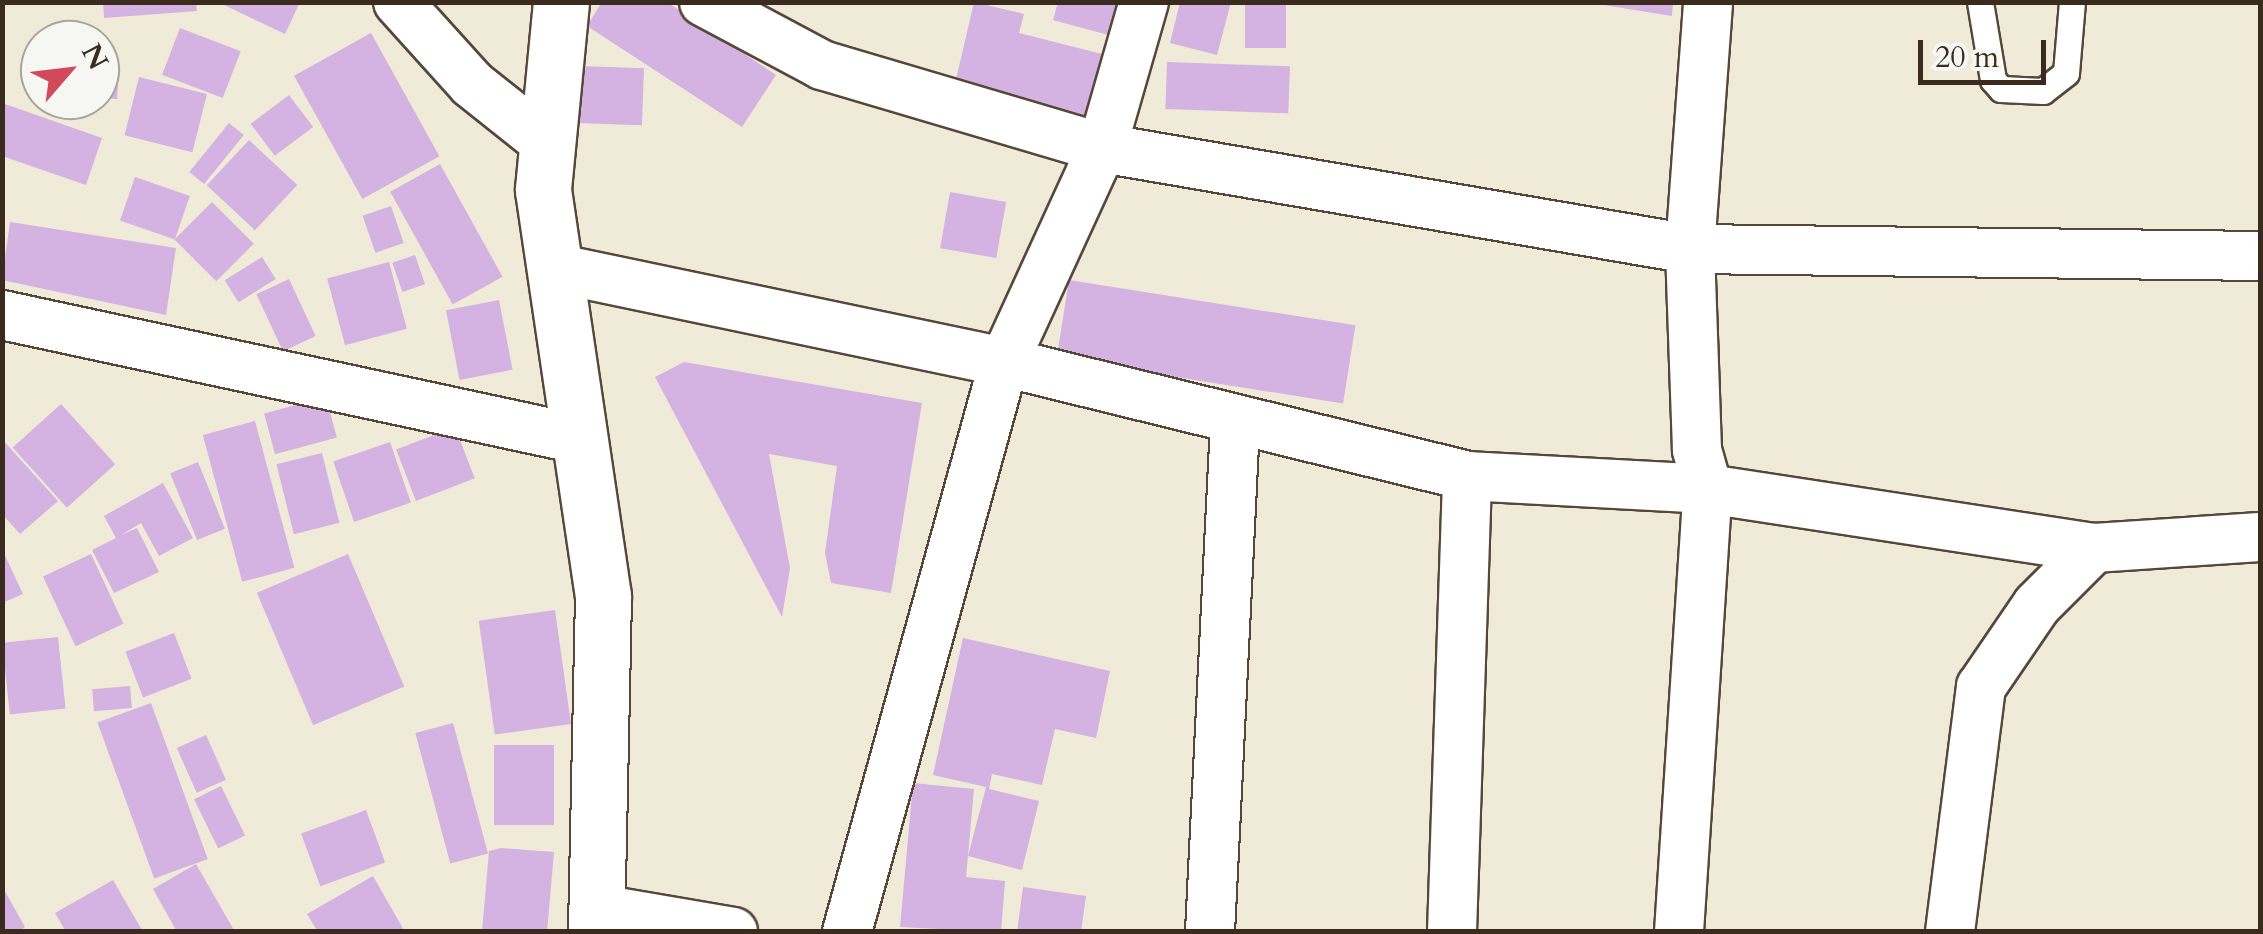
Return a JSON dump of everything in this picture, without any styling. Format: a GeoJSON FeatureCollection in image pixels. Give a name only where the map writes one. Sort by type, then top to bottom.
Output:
{"type":"FeatureCollection","features":[{"type":"Feature","properties":{"kind":"street"},"geometry":{"type":"LineString","coordinates":[[398,2],[472,84],[545,142]]}},
{"type":"Feature","properties":{"kind":"street"},"geometry":{"type":"LineString","coordinates":[[561,2],[543,190],[559,269],[574,438],[603,596],[597,920],[733,932]]}},
{"type":"Feature","properties":{"kind":"street"},"geometry":{"type":"LineString","coordinates":[[704,2],[822,65],[1102,148],[1690,249],[2260,256]]}},
{"type":"Feature","properties":{"kind":"street"},"geometry":{"type":"LineString","coordinates":[[847,932],[1004,362],[1102,148],[1144,2]]}},
{"type":"Feature","properties":{"kind":"street"},"geometry":{"type":"LineString","coordinates":[[1679,932],[1708,489],[1697,450],[1690,249],[1708,2]]}},
{"type":"Feature","properties":{"kind":"street"},"geometry":{"type":"LineString","coordinates":[[559,269],[1004,362],[1236,424],[1467,476],[1708,489],[2094,548],[2260,537]]}},
{"type":"Feature","properties":{"kind":"street"},"geometry":{"type":"LineString","coordinates":[[2,315],[574,438]]}},
{"type":"Feature","properties":{"kind":"street"},"geometry":{"type":"LineString","coordinates":[[1210,932],[1236,424]]}},
{"type":"Feature","properties":{"kind":"street"},"geometry":{"type":"LineString","coordinates":[[1452,932],[1467,476]]}},
{"type":"Feature","properties":{"kind":"street"},"geometry":{"type":"LineString","coordinates":[[1950,932],[1980,687],[2037,605],[2094,548]]}},
{"type":"Feature","properties":{"kind":"lane"},"geometry":{"type":"LineString","coordinates":[[1980,2],[1993,80],[2001,89],[2042,92],[2066,73],[2072,2]]}},
{"type":"Feature","properties":{"kind":"building"},"geometry":{"type":"Polygon","coordinates":[[[103,2],[196,2],[197,11],[104,18],[103,2]]]}},
{"type":"Feature","properties":{"kind":"building"},"geometry":{"type":"Polygon","coordinates":[[[218,2],[300,2],[285,34],[218,2]]]}},
{"type":"Feature","properties":{"kind":"building"},"geometry":{"type":"Polygon","coordinates":[[[602,2],[667,2],[776,75],[742,127],[587,26],[602,2]]]}},
{"type":"Feature","properties":{"kind":"building"},"geometry":{"type":"Polygon","coordinates":[[[974,2],[1024,14],[1019,33],[1102,54],[1086,116],[955,84],[974,2]]]}},
{"type":"Feature","properties":{"kind":"building"},"geometry":{"type":"Polygon","coordinates":[[[1058,2],[1121,2],[1112,36],[1053,20],[1058,2]]]}},
{"type":"Feature","properties":{"kind":"building"},"geometry":{"type":"Polygon","coordinates":[[[1180,2],[1231,2],[1217,55],[1170,43],[1180,2]]]}},
{"type":"Feature","properties":{"kind":"building"},"geometry":{"type":"Polygon","coordinates":[[[1245,2],[1286,2],[1286,48],[1245,48],[1245,2]]]}},
{"type":"Feature","properties":{"kind":"building"},"geometry":{"type":"Polygon","coordinates":[[[1585,2],[1673,2],[1672,16],[1585,2]]]}},
{"type":"Feature","properties":{"kind":"building"},"geometry":{"type":"Polygon","coordinates":[[[180,28],[241,51],[223,98],[162,75],[180,28]]]}},
{"type":"Feature","properties":{"kind":"building"},"geometry":{"type":"Polygon","coordinates":[[[371,33],[439,156],[362,199],[294,76],[371,33]]]}},
{"type":"Feature","properties":{"kind":"building"},"geometry":{"type":"Polygon","coordinates":[[[1167,62],[1290,66],[1288,113],[1165,109],[1167,62]]]}},
{"type":"Feature","properties":{"kind":"building"},"geometry":{"type":"Polygon","coordinates":[[[578,66],[644,68],[642,125],[576,123],[578,66]]]}},
{"type":"Feature","properties":{"kind":"building"},"geometry":{"type":"Polygon","coordinates":[[[139,77],[207,94],[192,152],[124,135],[139,77]]]}},
{"type":"Feature","properties":{"kind":"building"},"geometry":{"type":"Polygon","coordinates":[[[289,95],[313,127],[275,156],[251,124],[289,95]]]}},
{"type":"Feature","properties":{"kind":"building"},"geometry":{"type":"Polygon","coordinates":[[[2,103],[20,109],[20,120],[51,120],[102,138],[86,185],[2,156],[2,103]]]}},
{"type":"Feature","properties":{"kind":"building"},"geometry":{"type":"Polygon","coordinates":[[[229,123],[244,135],[204,184],[189,172],[229,123]]]}},
{"type":"Feature","properties":{"kind":"building"},"geometry":{"type":"Polygon","coordinates":[[[249,140],[297,185],[255,230],[207,185],[249,140]]]}},
{"type":"Feature","properties":{"kind":"building"},"geometry":{"type":"Polygon","coordinates":[[[440,164],[503,277],[453,304],[390,192],[440,164]]]}},
{"type":"Feature","properties":{"kind":"building"},"geometry":{"type":"Polygon","coordinates":[[[135,177],[190,196],[175,239],[120,220],[135,177]]]}},
{"type":"Feature","properties":{"kind":"building"},"geometry":{"type":"Polygon","coordinates":[[[950,192],[1006,202],[996,258],[940,248],[950,192]]]}},
{"type":"Feature","properties":{"kind":"building"},"geometry":{"type":"Polygon","coordinates":[[[212,202],[254,244],[216,281],[175,239],[212,202]]]}},
{"type":"Feature","properties":{"kind":"building"},"geometry":{"type":"Polygon","coordinates":[[[391,206],[404,243],[375,253],[363,216],[391,206]]]}},
{"type":"Feature","properties":{"kind":"building"},"geometry":{"type":"Polygon","coordinates":[[[10,222],[176,248],[166,315],[2,280],[10,222]]]}},
{"type":"Feature","properties":{"kind":"building"},"geometry":{"type":"Polygon","coordinates":[[[415,255],[425,284],[402,292],[392,263],[415,255]]]}},
{"type":"Feature","properties":{"kind":"building"},"geometry":{"type":"Polygon","coordinates":[[[262,257],[276,279],[238,302],[225,280],[262,257]]]}},
{"type":"Feature","properties":{"kind":"building"},"geometry":{"type":"Polygon","coordinates":[[[389,262],[407,329],[345,345],[327,279],[389,262]]]}},
{"type":"Feature","properties":{"kind":"building"},"geometry":{"type":"Polygon","coordinates":[[[289,279],[316,336],[283,351],[256,294],[289,279]]]}},
{"type":"Feature","properties":{"kind":"building"},"geometry":{"type":"Polygon","coordinates":[[[1069,280],[1355,325],[1343,403],[1057,358],[1069,280]]]}},
{"type":"Feature","properties":{"kind":"building"},"geometry":{"type":"Polygon","coordinates":[[[499,300],[513,370],[460,380],[446,310],[499,300]]]}},
{"type":"Feature","properties":{"kind":"building"},"geometry":{"type":"Polygon","coordinates":[[[684,362],[922,403],[891,593],[831,583],[825,553],[837,466],[769,454],[790,568],[782,617],[655,377],[684,362]]]}},
{"type":"Feature","properties":{"kind":"building"},"geometry":{"type":"Polygon","coordinates":[[[326,397],[337,438],[275,454],[264,414],[326,397]]]}},
{"type":"Feature","properties":{"kind":"building"},"geometry":{"type":"Polygon","coordinates":[[[61,404],[115,464],[67,508],[13,447],[61,404]]]}},
{"type":"Feature","properties":{"kind":"building"},"geometry":{"type":"Polygon","coordinates":[[[255,421],[294,568],[242,582],[203,435],[255,421]]]}},
{"type":"Feature","properties":{"kind":"building"},"geometry":{"type":"Polygon","coordinates":[[[455,427],[475,478],[416,501],[396,450],[455,427]]]}},
{"type":"Feature","properties":{"kind":"building"},"geometry":{"type":"Polygon","coordinates":[[[2,439],[58,501],[20,534],[2,514],[2,439]]]}},
{"type":"Feature","properties":{"kind":"building"},"geometry":{"type":"Polygon","coordinates":[[[390,442],[411,503],[354,522],[333,462],[390,442]]]}},
{"type":"Feature","properties":{"kind":"building"},"geometry":{"type":"Polygon","coordinates":[[[322,453],[339,523],[294,534],[276,464],[322,453]]]}},
{"type":"Feature","properties":{"kind":"building"},"geometry":{"type":"Polygon","coordinates":[[[198,462],[225,529],[197,540],[170,473],[198,462]]]}},
{"type":"Feature","properties":{"kind":"building"},"geometry":{"type":"Polygon","coordinates":[[[163,483],[193,538],[159,556],[141,523],[121,535],[137,528],[159,572],[114,593],[92,550],[116,538],[104,516],[163,483]]]}},
{"type":"Feature","properties":{"kind":"building"},"geometry":{"type":"Polygon","coordinates":[[[2,549],[23,594],[2,603],[2,549]]]}},
{"type":"Feature","properties":{"kind":"building"},"geometry":{"type":"Polygon","coordinates":[[[91,554],[124,624],[76,646],[43,576],[91,554]]]}},
{"type":"Feature","properties":{"kind":"building"},"geometry":{"type":"Polygon","coordinates":[[[348,554],[404,687],[313,725],[257,593],[348,554]]]}},
{"type":"Feature","properties":{"kind":"building"},"geometry":{"type":"Polygon","coordinates":[[[555,610],[571,724],[495,735],[479,621],[555,610]]]}},
{"type":"Feature","properties":{"kind":"building"},"geometry":{"type":"Polygon","coordinates":[[[174,633],[192,679],[143,697],[125,652],[174,633]]]}},
{"type":"Feature","properties":{"kind":"building"},"geometry":{"type":"Polygon","coordinates":[[[58,637],[66,709],[10,714],[2,643],[58,637]]]}},
{"type":"Feature","properties":{"kind":"building"},"geometry":{"type":"Polygon","coordinates":[[[963,638],[1110,671],[1096,738],[1055,729],[1042,785],[992,774],[989,789],[1039,801],[1022,870],[968,856],[986,787],[933,775],[963,638]]]}},
{"type":"Feature","properties":{"kind":"building"},"geometry":{"type":"Polygon","coordinates":[[[130,686],[132,708],[94,711],[92,689],[130,686]]]}},
{"type":"Feature","properties":{"kind":"building"},"geometry":{"type":"Polygon","coordinates":[[[151,703],[208,859],[154,878],[97,722],[151,703]]]}},
{"type":"Feature","properties":{"kind":"building"},"geometry":{"type":"Polygon","coordinates":[[[453,723],[488,853],[450,863],[415,733],[453,723]]]}},
{"type":"Feature","properties":{"kind":"building"},"geometry":{"type":"Polygon","coordinates":[[[206,735],[226,780],[197,793],[177,748],[206,735]]]}},
{"type":"Feature","properties":{"kind":"building"},"geometry":{"type":"Polygon","coordinates":[[[494,745],[554,745],[554,825],[494,825],[494,745]]]}},
{"type":"Feature","properties":{"kind":"building"},"geometry":{"type":"Polygon","coordinates":[[[913,783],[974,789],[966,877],[1005,881],[1001,932],[900,927],[913,783]]]}},
{"type":"Feature","properties":{"kind":"building"},"geometry":{"type":"Polygon","coordinates":[[[221,786],[245,835],[218,849],[194,799],[221,786]]]}},
{"type":"Feature","properties":{"kind":"building"},"geometry":{"type":"Polygon","coordinates":[[[366,810],[385,863],[320,886],[301,834],[366,810]]]}},
{"type":"Feature","properties":{"kind":"building"},"geometry":{"type":"Polygon","coordinates":[[[501,848],[554,852],[547,932],[482,932],[489,851],[501,848]]]}},
{"type":"Feature","properties":{"kind":"building"},"geometry":{"type":"Polygon","coordinates":[[[196,864],[235,932],[177,932],[153,889],[196,864]]]}},
{"type":"Feature","properties":{"kind":"building"},"geometry":{"type":"Polygon","coordinates":[[[373,876],[405,932],[318,932],[307,914],[373,876]]]}},
{"type":"Feature","properties":{"kind":"building"},"geometry":{"type":"Polygon","coordinates":[[[113,880],[143,932],[66,932],[55,913],[113,880]]]}},
{"type":"Feature","properties":{"kind":"building"},"geometry":{"type":"Polygon","coordinates":[[[2,886],[25,927],[18,932],[2,932],[2,886]]]}},
{"type":"Feature","properties":{"kind":"building"},"geometry":{"type":"Polygon","coordinates":[[[1023,887],[1086,896],[1081,932],[1017,932],[1023,887]]]}}]}
